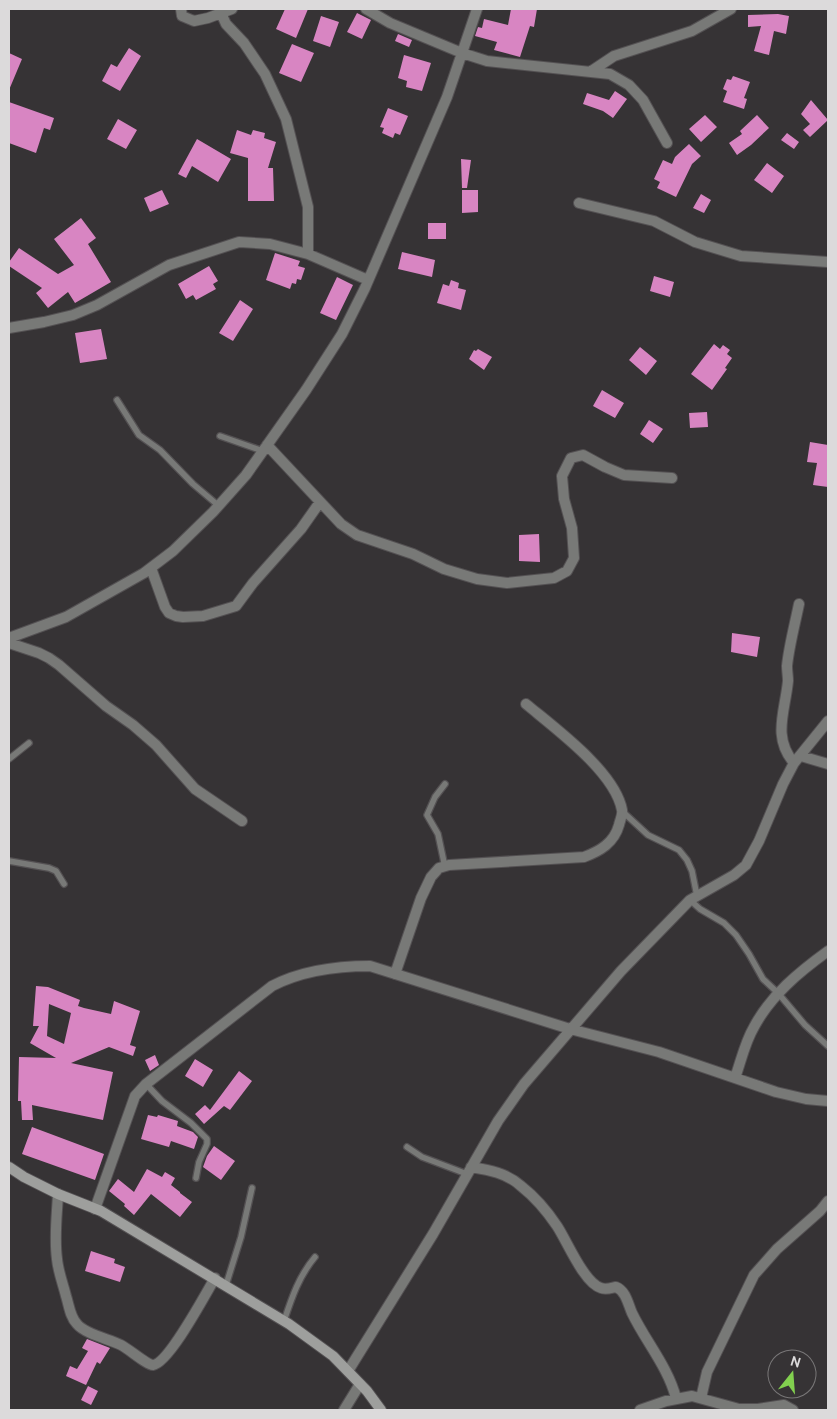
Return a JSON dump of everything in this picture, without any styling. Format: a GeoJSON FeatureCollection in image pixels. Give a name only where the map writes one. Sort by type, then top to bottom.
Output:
{"type":"FeatureCollection","features":[{"type":"Feature","properties":{"kind":"main road"},"geometry":{"type":"LineString","coordinates":[[9,1167],[24,1177],[58,1194],[95,1209],[215,1278],[284,1321],[333,1356],[360,1384],[381,1410]]}},
{"type":"Feature","properties":{"kind":"street"},"geometry":{"type":"LineString","coordinates":[[181,9],[182,16],[194,21],[232,9]]}},
{"type":"Feature","properties":{"kind":"street"},"geometry":{"type":"LineString","coordinates":[[366,9],[390,23],[462,53],[488,61],[610,74],[629,86],[643,100],[667,143]]}},
{"type":"Feature","properties":{"kind":"street"},"geometry":{"type":"LineString","coordinates":[[9,638],[66,617],[151,568],[173,552],[219,506],[246,474],[306,390],[342,334],[368,280],[447,97],[477,9]]}},
{"type":"Feature","properties":{"kind":"street"},"geometry":{"type":"LineString","coordinates":[[590,72],[614,56],[692,31],[731,9]]}},
{"type":"Feature","properties":{"kind":"street"},"geometry":{"type":"LineString","coordinates":[[221,13],[226,24],[244,43],[265,74],[286,119],[308,207],[308,254]]}},
{"type":"Feature","properties":{"kind":"street"},"geometry":{"type":"LineString","coordinates":[[579,203],[654,221],[695,242],[741,256],[828,262]]}},
{"type":"Feature","properties":{"kind":"street"},"geometry":{"type":"LineString","coordinates":[[9,328],[73,315],[97,305],[169,265],[239,242],[270,244],[308,254],[368,280]]}},
{"type":"Feature","properties":{"kind":"street"},"geometry":{"type":"LineString","coordinates":[[265,448],[341,524],[357,535],[413,554],[444,569],[477,580],[507,583],[554,578],[567,571],[574,558],[572,528],[564,499],[562,476],[571,458],[583,455],[604,467],[624,475],[672,478]]}},
{"type":"Feature","properties":{"kind":"street"},"geometry":{"type":"LineString","coordinates":[[151,568],[169,613],[183,618],[203,616],[236,606],[253,583],[301,529],[320,502]]}},
{"type":"Feature","properties":{"kind":"street"},"geometry":{"type":"LineString","coordinates":[[799,604],[787,665],[788,681],[781,716],[782,737],[786,754],[798,760],[828,764]]}},
{"type":"Feature","properties":{"kind":"street"},"geometry":{"type":"LineString","coordinates":[[9,643],[39,653],[59,665],[106,706],[150,740],[195,789],[242,821]]}},
{"type":"Feature","properties":{"kind":"street"},"geometry":{"type":"LineString","coordinates":[[395,974],[421,898],[431,877],[439,868],[445,866],[584,857],[598,852],[610,842],[618,830],[623,812],[610,781],[569,740],[526,704]]}},
{"type":"Feature","properties":{"kind":"street"},"geometry":{"type":"LineString","coordinates":[[348,1371],[433,1234],[498,1121],[524,1084],[621,971],[694,898],[734,875],[746,865],[759,842],[783,784],[798,760],[828,721]]}},
{"type":"Feature","properties":{"kind":"street"},"geometry":{"type":"LineString","coordinates":[[735,1078],[753,1029],[766,1008],[787,984],[828,951]]}},
{"type":"Feature","properties":{"kind":"street"},"geometry":{"type":"LineString","coordinates":[[95,1209],[135,1096],[146,1084],[272,986],[289,977],[353,966],[370,966],[570,1030],[659,1052],[776,1092],[828,1101]]}},
{"type":"Feature","properties":{"kind":"street"},"geometry":{"type":"LineString","coordinates":[[469,1171],[494,1171],[520,1184],[538,1201],[557,1226],[574,1256],[595,1285],[606,1289],[616,1287],[623,1292],[640,1330],[673,1385],[676,1398]]}},
{"type":"Feature","properties":{"kind":"street"},"geometry":{"type":"LineString","coordinates":[[58,1194],[57,1259],[72,1316],[77,1325],[84,1330],[123,1346],[147,1363],[153,1365],[160,1362],[171,1350],[215,1278]]}},
{"type":"Feature","properties":{"kind":"street"},"geometry":{"type":"LineString","coordinates":[[701,1398],[707,1372],[754,1275],[777,1249],[820,1210],[828,1200]]}},
{"type":"Feature","properties":{"kind":"street"},"geometry":{"type":"LineString","coordinates":[[344,1410],[360,1384]]}},
{"type":"Feature","properties":{"kind":"street"},"geometry":{"type":"LineString","coordinates":[[640,1410],[666,1400],[692,1396],[739,1409],[758,1409],[784,1405],[793,1410]]}},
{"type":"Feature","properties":{"kind":"lane"},"geometry":{"type":"LineString","coordinates":[[117,400],[139,435],[160,450],[193,484],[219,506]]}},
{"type":"Feature","properties":{"kind":"lane"},"geometry":{"type":"LineString","coordinates":[[220,436],[265,448]]}},
{"type":"Feature","properties":{"kind":"lane"},"geometry":{"type":"LineString","coordinates":[[9,759],[29,743]]}},
{"type":"Feature","properties":{"kind":"lane"},"geometry":{"type":"LineString","coordinates":[[445,784],[435,797],[427,815],[438,834],[445,866]]}},
{"type":"Feature","properties":{"kind":"lane"},"geometry":{"type":"LineString","coordinates":[[623,812],[648,835],[679,850],[687,860],[692,871],[694,898],[700,909],[724,923],[736,935],[755,964],[758,974],[805,1025],[828,1046]]}},
{"type":"Feature","properties":{"kind":"lane"},"geometry":{"type":"LineString","coordinates":[[9,861],[49,868],[56,871],[64,884]]}},
{"type":"Feature","properties":{"kind":"lane"},"geometry":{"type":"LineString","coordinates":[[146,1084],[162,1101],[191,1123],[207,1139],[196,1178]]}},
{"type":"Feature","properties":{"kind":"lane"},"geometry":{"type":"LineString","coordinates":[[407,1147],[422,1157],[469,1171]]}},
{"type":"Feature","properties":{"kind":"lane"},"geometry":{"type":"LineString","coordinates":[[226,1286],[241,1238],[252,1188]]}},
{"type":"Feature","properties":{"kind":"lane"},"geometry":{"type":"LineString","coordinates":[[284,1321],[297,1284],[304,1270],[315,1257]]}},
{"type":"Feature","properties":{"kind":"building"},"geometry":{"type":"Polygon","coordinates":[[[285,9],[308,9],[296,38],[276,29],[285,9]]]}},
{"type":"Feature","properties":{"kind":"building"},"geometry":{"type":"Polygon","coordinates":[[[511,9],[537,9],[534,27],[530,26],[520,57],[494,50],[497,42],[475,36],[478,27],[482,28],[484,19],[508,25],[511,9]]]}},
{"type":"Feature","properties":{"kind":"building"},"geometry":{"type":"Polygon","coordinates":[[[357,13],[371,20],[362,39],[347,32],[357,13]]]}},
{"type":"Feature","properties":{"kind":"building"},"geometry":{"type":"Polygon","coordinates":[[[778,14],[789,16],[786,34],[774,31],[769,55],[754,51],[761,26],[748,27],[748,15],[778,14]]]}},
{"type":"Feature","properties":{"kind":"building"},"geometry":{"type":"Polygon","coordinates":[[[321,16],[339,22],[330,47],[313,41],[321,16]]]}},
{"type":"Feature","properties":{"kind":"building"},"geometry":{"type":"Polygon","coordinates":[[[398,34],[412,40],[409,47],[395,41],[398,34]]]}},
{"type":"Feature","properties":{"kind":"building"},"geometry":{"type":"Polygon","coordinates":[[[292,44],[314,53],[301,82],[279,73],[292,44]]]}},
{"type":"Feature","properties":{"kind":"building"},"geometry":{"type":"Polygon","coordinates":[[[129,48],[141,56],[120,91],[102,81],[111,64],[117,67],[129,48]]]}},
{"type":"Feature","properties":{"kind":"building"},"geometry":{"type":"Polygon","coordinates":[[[9,53],[22,59],[9,90],[9,53]]]}},
{"type":"Feature","properties":{"kind":"building"},"geometry":{"type":"Polygon","coordinates":[[[404,55],[431,63],[422,91],[406,87],[407,81],[398,78],[404,55]]]}},
{"type":"Feature","properties":{"kind":"building"},"geometry":{"type":"Polygon","coordinates":[[[733,76],[750,82],[744,98],[747,99],[744,109],[723,102],[727,91],[723,89],[727,79],[731,80],[733,76]]]}},
{"type":"Feature","properties":{"kind":"building"},"geometry":{"type":"Polygon","coordinates":[[[615,91],[627,99],[613,118],[603,111],[583,104],[587,93],[609,100],[615,91]]]}},
{"type":"Feature","properties":{"kind":"building"},"geometry":{"type":"Polygon","coordinates":[[[811,100],[828,120],[810,137],[803,130],[810,124],[801,114],[811,100]]]}},
{"type":"Feature","properties":{"kind":"building"},"geometry":{"type":"Polygon","coordinates":[[[9,102],[54,118],[50,130],[44,128],[36,153],[9,143],[9,102]]]}},
{"type":"Feature","properties":{"kind":"building"},"geometry":{"type":"Polygon","coordinates":[[[388,108],[408,116],[400,135],[395,133],[393,138],[382,133],[384,128],[380,127],[388,108]]]}},
{"type":"Feature","properties":{"kind":"building"},"geometry":{"type":"Polygon","coordinates":[[[705,115],[717,127],[701,142],[689,129],[705,115]]]}},
{"type":"Feature","properties":{"kind":"building"},"geometry":{"type":"Polygon","coordinates":[[[757,115],[769,128],[737,155],[729,143],[742,134],[740,131],[757,115]]]}},
{"type":"Feature","properties":{"kind":"building"},"geometry":{"type":"Polygon","coordinates":[[[118,119],[137,130],[126,149],[107,139],[118,119]]]}},
{"type":"Feature","properties":{"kind":"building"},"geometry":{"type":"Polygon","coordinates":[[[237,130],[251,135],[253,130],[265,133],[264,138],[276,142],[268,168],[273,168],[274,201],[248,201],[248,158],[230,153],[237,130]]]}},
{"type":"Feature","properties":{"kind":"building"},"geometry":{"type":"Polygon","coordinates":[[[787,133],[799,142],[794,149],[781,140],[787,133]]]}},
{"type":"Feature","properties":{"kind":"building"},"geometry":{"type":"Polygon","coordinates":[[[197,139],[231,159],[218,182],[192,166],[186,178],[178,174],[197,139]]]}},
{"type":"Feature","properties":{"kind":"building"},"geometry":{"type":"Polygon","coordinates":[[[689,144],[701,156],[692,164],[676,197],[657,188],[660,182],[654,179],[663,160],[672,164],[675,157],[689,144]]]}},
{"type":"Feature","properties":{"kind":"building"},"geometry":{"type":"Polygon","coordinates":[[[461,159],[471,160],[467,188],[462,188],[461,159]]]}},
{"type":"Feature","properties":{"kind":"building"},"geometry":{"type":"Polygon","coordinates":[[[767,163],[784,176],[772,193],[754,180],[767,163]]]}},
{"type":"Feature","properties":{"kind":"building"},"geometry":{"type":"Polygon","coordinates":[[[162,190],[169,204],[150,212],[144,198],[162,190]]]}},
{"type":"Feature","properties":{"kind":"building"},"geometry":{"type":"Polygon","coordinates":[[[462,190],[478,190],[478,212],[462,213],[462,190]]]}},
{"type":"Feature","properties":{"kind":"building"},"geometry":{"type":"Polygon","coordinates":[[[701,194],[711,200],[704,213],[693,208],[701,194]]]}},
{"type":"Feature","properties":{"kind":"building"},"geometry":{"type":"Polygon","coordinates":[[[81,218],[96,238],[88,244],[111,282],[75,303],[68,292],[48,308],[36,293],[42,288],[9,266],[9,262],[19,248],[58,274],[74,265],[54,239],[81,218]]]}},
{"type":"Feature","properties":{"kind":"building"},"geometry":{"type":"Polygon","coordinates":[[[428,223],[446,223],[446,239],[428,239],[428,223]]]}},
{"type":"Feature","properties":{"kind":"building"},"geometry":{"type":"Polygon","coordinates":[[[402,252],[435,260],[432,277],[398,269],[402,252]]]}},
{"type":"Feature","properties":{"kind":"building"},"geometry":{"type":"Polygon","coordinates":[[[275,253],[300,261],[298,266],[305,268],[301,280],[297,279],[296,284],[292,283],[290,289],[266,280],[275,253]]]}},
{"type":"Feature","properties":{"kind":"building"},"geometry":{"type":"Polygon","coordinates":[[[209,266],[218,281],[213,284],[216,289],[196,300],[193,295],[186,299],[178,284],[209,266]]]}},
{"type":"Feature","properties":{"kind":"building"},"geometry":{"type":"Polygon","coordinates":[[[654,276],[674,282],[670,297],[650,291],[654,276]]]}},
{"type":"Feature","properties":{"kind":"building"},"geometry":{"type":"Polygon","coordinates":[[[337,277],[353,285],[336,320],[320,313],[337,277]]]}},
{"type":"Feature","properties":{"kind":"building"},"geometry":{"type":"Polygon","coordinates":[[[451,280],[459,283],[458,288],[466,290],[461,310],[437,303],[443,284],[449,286],[451,280]]]}},
{"type":"Feature","properties":{"kind":"building"},"geometry":{"type":"Polygon","coordinates":[[[240,300],[253,309],[233,341],[219,333],[240,300]]]}},
{"type":"Feature","properties":{"kind":"building"},"geometry":{"type":"Polygon","coordinates":[[[101,329],[107,359],[80,363],[75,333],[101,329]]]}},
{"type":"Feature","properties":{"kind":"building"},"geometry":{"type":"Polygon","coordinates":[[[714,344],[720,349],[723,345],[730,350],[727,354],[732,358],[725,368],[727,369],[712,390],[691,374],[714,344]]]}},
{"type":"Feature","properties":{"kind":"building"},"geometry":{"type":"Polygon","coordinates":[[[640,347],[657,361],[646,375],[629,360],[640,347]]]}},
{"type":"Feature","properties":{"kind":"building"},"geometry":{"type":"Polygon","coordinates":[[[478,349],[492,357],[484,370],[469,359],[474,350],[478,349]]]}},
{"type":"Feature","properties":{"kind":"building"},"geometry":{"type":"Polygon","coordinates":[[[602,390],[624,403],[615,418],[593,406],[602,390]]]}},
{"type":"Feature","properties":{"kind":"building"},"geometry":{"type":"Polygon","coordinates":[[[707,412],[708,427],[690,428],[689,413],[707,412]]]}},
{"type":"Feature","properties":{"kind":"building"},"geometry":{"type":"Polygon","coordinates":[[[649,420],[663,429],[653,443],[640,434],[649,420]]]}},
{"type":"Feature","properties":{"kind":"building"},"geometry":{"type":"Polygon","coordinates":[[[810,442],[828,445],[828,487],[813,485],[817,463],[807,462],[810,442]]]}},
{"type":"Feature","properties":{"kind":"building"},"geometry":{"type":"Polygon","coordinates":[[[539,534],[540,562],[519,561],[519,535],[539,534]]]}},
{"type":"Feature","properties":{"kind":"building"},"geometry":{"type":"Polygon","coordinates":[[[732,633],[760,637],[757,657],[731,652],[732,633]]]}},
{"type":"Feature","properties":{"kind":"building"},"geometry":{"type":"Polygon","coordinates":[[[36,986],[48,987],[80,1000],[78,1006],[84,1008],[111,1014],[114,1001],[140,1011],[130,1045],[136,1047],[133,1056],[109,1047],[71,1063],[113,1072],[103,1120],[32,1105],[33,1120],[22,1120],[21,1101],[18,1101],[19,1057],[56,1058],[30,1043],[39,1026],[33,1026],[36,986]],[[49,1004],[47,1036],[64,1044],[71,1013],[49,1004]]]}},
{"type":"Feature","properties":{"kind":"building"},"geometry":{"type":"Polygon","coordinates":[[[155,1055],[159,1065],[150,1071],[145,1060],[155,1055]]]}},
{"type":"Feature","properties":{"kind":"building"},"geometry":{"type":"Polygon","coordinates":[[[195,1059],[213,1070],[203,1087],[185,1076],[195,1059]]]}},
{"type":"Feature","properties":{"kind":"building"},"geometry":{"type":"Polygon","coordinates":[[[239,1071],[252,1081],[230,1110],[224,1106],[204,1124],[195,1114],[205,1105],[210,1110],[239,1071]]]}},
{"type":"Feature","properties":{"kind":"building"},"geometry":{"type":"Polygon","coordinates":[[[148,1115],[157,1117],[158,1115],[178,1121],[177,1126],[193,1132],[198,1137],[194,1149],[171,1141],[169,1147],[141,1139],[148,1115]]]}},
{"type":"Feature","properties":{"kind":"building"},"geometry":{"type":"Polygon","coordinates":[[[32,1127],[104,1154],[95,1180],[22,1154],[32,1127]]]}},
{"type":"Feature","properties":{"kind":"building"},"geometry":{"type":"Polygon","coordinates":[[[214,1146],[235,1161],[221,1180],[203,1167],[207,1156],[214,1146]]]}},
{"type":"Feature","properties":{"kind":"building"},"geometry":{"type":"Polygon","coordinates":[[[147,1169],[162,1177],[165,1172],[175,1178],[171,1185],[192,1202],[180,1217],[151,1194],[134,1215],[124,1206],[125,1204],[109,1191],[118,1179],[134,1192],[147,1169]]]}},
{"type":"Feature","properties":{"kind":"building"},"geometry":{"type":"Polygon","coordinates":[[[91,1251],[115,1259],[114,1263],[125,1267],[120,1282],[85,1271],[91,1251]]]}},
{"type":"Feature","properties":{"kind":"building"},"geometry":{"type":"Polygon","coordinates":[[[87,1339],[110,1348],[100,1364],[97,1362],[86,1385],[66,1376],[70,1366],[77,1369],[88,1351],[82,1348],[87,1339]]]}},
{"type":"Feature","properties":{"kind":"building"},"geometry":{"type":"Polygon","coordinates":[[[88,1386],[98,1391],[91,1405],[81,1400],[88,1386]]]}}]}
